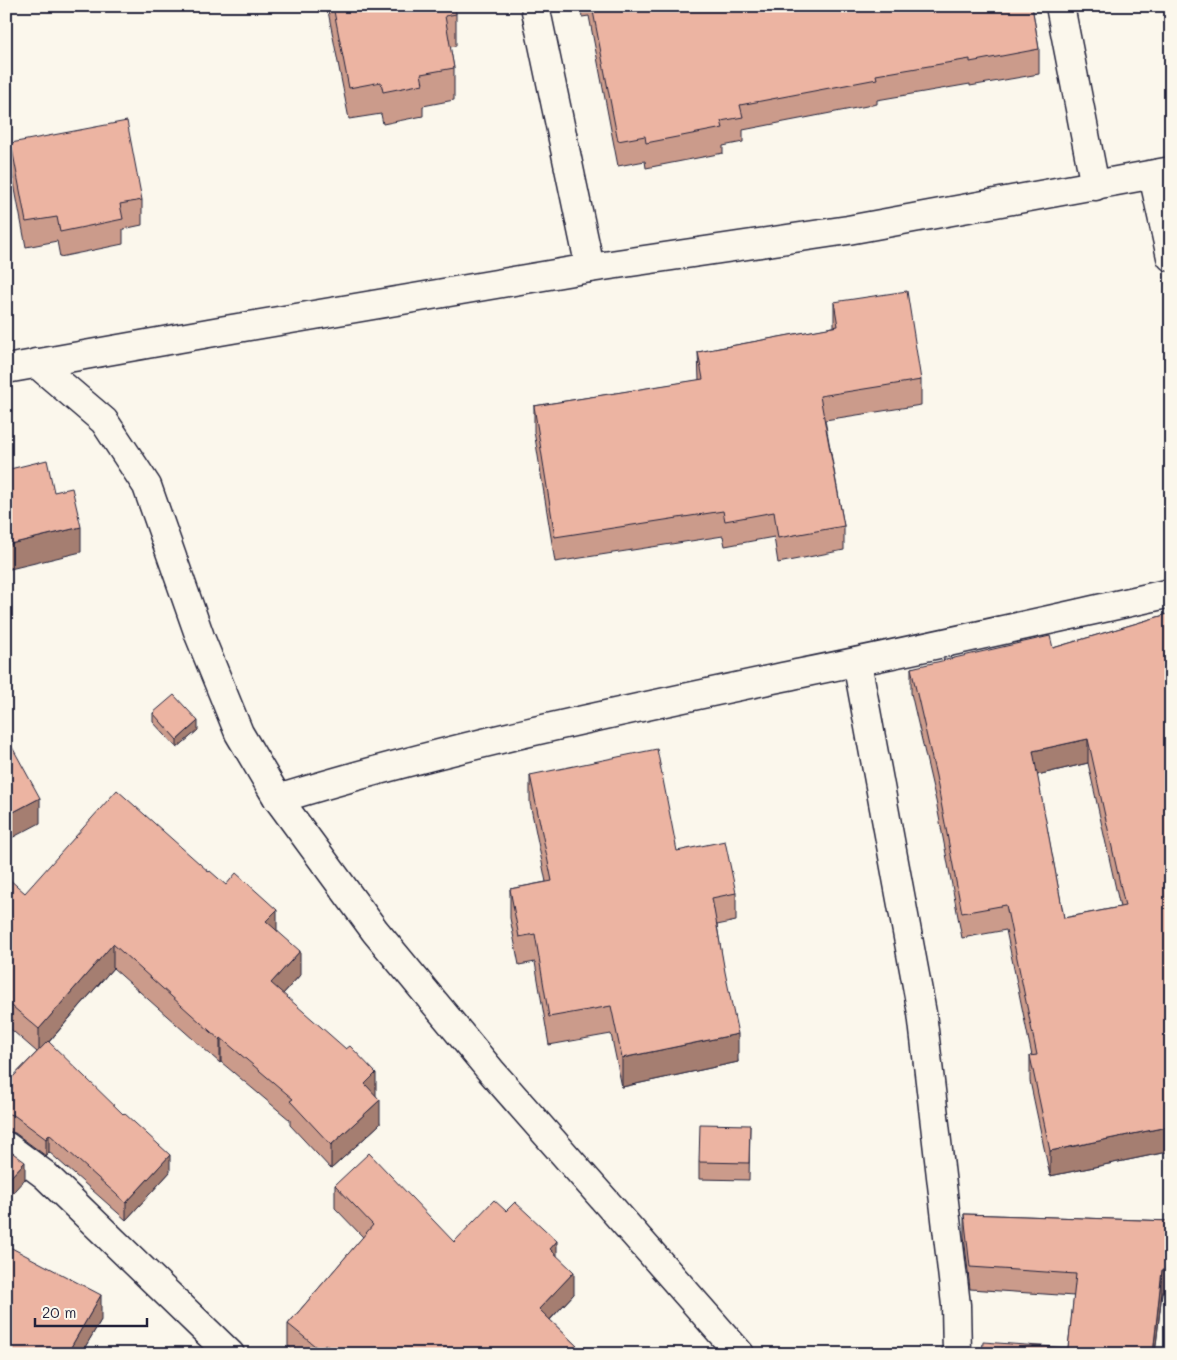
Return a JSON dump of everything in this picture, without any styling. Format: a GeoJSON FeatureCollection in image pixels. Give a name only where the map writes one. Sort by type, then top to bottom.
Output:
{"type":"FeatureCollection","features":[{"type":"Feature","properties":{"kind":"street"},"geometry":{"type":"LineString","coordinates":[[535,6],[590,268]]}},
{"type":"Feature","properties":{"kind":"street"},"geometry":{"type":"LineString","coordinates":[[1060,6],[1096,186]]}},
{"type":"Feature","properties":{"kind":"street"},"geometry":{"type":"LineString","coordinates":[[6,369],[590,268],[848,230],[1162,173],[1171,257]]}},
{"type":"Feature","properties":{"kind":"street"},"geometry":{"type":"LineString","coordinates":[[36,363],[104,420],[147,486],[200,638],[239,733],[278,799],[375,931],[473,1049],[638,1240],[740,1354]]}},
{"type":"Feature","properties":{"kind":"street"},"geometry":{"type":"LineString","coordinates":[[278,799],[353,776],[567,722],[857,662],[1171,593]]}},
{"type":"Feature","properties":{"kind":"street"},"geometry":{"type":"LineString","coordinates":[[857,662],[922,1013],[956,1305],[957,1354]]}},
{"type":"Feature","properties":{"kind":"street"},"geometry":{"type":"LineString","coordinates":[[6,1146],[45,1175],[230,1354]]}},
{"type":"Feature","properties":{"kind":"building"},"geometry":{"type":"Polygon","coordinates":[[[333,6],[455,6],[456,14],[445,16],[454,68],[421,74],[423,84],[383,92],[381,82],[349,88],[333,6]]]}},
{"type":"Feature","properties":{"kind":"building"},"geometry":{"type":"Polygon","coordinates":[[[592,6],[1032,6],[1039,49],[970,62],[970,59],[876,75],[877,79],[740,105],[743,117],[721,121],[723,128],[646,143],[645,136],[618,141],[592,6]]]}},
{"type":"Feature","properties":{"kind":"building"},"geometry":{"type":"Polygon","coordinates":[[[127,121],[142,200],[120,204],[123,219],[60,232],[57,217],[26,222],[11,143],[127,121]]]}},
{"type":"Feature","properties":{"kind":"building"},"geometry":{"type":"Polygon","coordinates":[[[907,291],[921,380],[820,396],[844,526],[778,538],[774,512],[725,521],[723,511],[555,537],[534,406],[703,379],[698,352],[838,326],[834,302],[907,291]]]}},
{"type":"Feature","properties":{"kind":"building"},"geometry":{"type":"Polygon","coordinates":[[[47,460],[54,492],[72,488],[81,527],[6,545],[6,470],[47,460]]]}},
{"type":"Feature","properties":{"kind":"building"},"geometry":{"type":"Polygon","coordinates":[[[1171,613],[1171,1149],[1167,1127],[1050,1151],[1030,1056],[1037,1055],[1006,905],[962,913],[936,776],[911,668],[1050,636],[1053,648],[1171,613]],[[1088,739],[1033,751],[1064,918],[1125,906],[1088,739]]]}},
{"type":"Feature","properties":{"kind":"building"},"geometry":{"type":"Polygon","coordinates":[[[174,695],[198,721],[177,740],[153,713],[174,695]]]}},
{"type":"Feature","properties":{"kind":"building"},"geometry":{"type":"Polygon","coordinates":[[[6,736],[40,798],[6,816],[6,736]]]}},
{"type":"Feature","properties":{"kind":"building"},"geometry":{"type":"Polygon","coordinates":[[[657,749],[677,851],[725,841],[736,893],[712,898],[738,1034],[622,1058],[611,1006],[549,1017],[535,934],[519,937],[510,889],[552,881],[530,775],[657,749]]]}},
{"type":"Feature","properties":{"kind":"building"},"geometry":{"type":"Polygon","coordinates":[[[117,790],[226,885],[236,873],[277,910],[266,921],[300,951],[271,983],[346,1049],[350,1046],[376,1073],[365,1084],[380,1100],[331,1145],[290,1101],[293,1099],[221,1038],[220,1040],[113,944],[39,1029],[6,1001],[6,882],[9,879],[25,893],[117,790]]]}},
{"type":"Feature","properties":{"kind":"building"},"geometry":{"type":"Polygon","coordinates":[[[48,1041],[123,1114],[170,1155],[126,1203],[49,1134],[46,1139],[15,1116],[6,1113],[6,1084],[48,1041]]]}},
{"type":"Feature","properties":{"kind":"building"},"geometry":{"type":"Polygon","coordinates":[[[700,1124],[750,1125],[749,1163],[699,1162],[700,1124]]]}},
{"type":"Feature","properties":{"kind":"building"},"geometry":{"type":"Polygon","coordinates":[[[6,1148],[25,1162],[6,1182],[6,1148]]]}},
{"type":"Feature","properties":{"kind":"building"},"geometry":{"type":"Polygon","coordinates":[[[369,1153],[454,1242],[494,1200],[506,1211],[515,1202],[557,1241],[550,1249],[574,1272],[539,1309],[585,1354],[337,1354],[325,1344],[320,1350],[288,1324],[373,1225],[335,1185],[369,1153]]]}},
{"type":"Feature","properties":{"kind":"building"},"geometry":{"type":"Polygon","coordinates":[[[964,1214],[1171,1221],[1171,1270],[1162,1270],[1153,1354],[982,1354],[983,1342],[1068,1348],[1076,1274],[970,1267],[964,1214]]]}},
{"type":"Feature","properties":{"kind":"building"},"geometry":{"type":"Polygon","coordinates":[[[6,1245],[101,1295],[67,1354],[17,1354],[8,1348],[6,1351],[6,1245]]]}},
{"type":"Feature","properties":{"kind":"building"},"geometry":{"type":"Polygon","coordinates":[[[135,1350],[140,1354],[131,1354],[135,1350]]]}}]}
